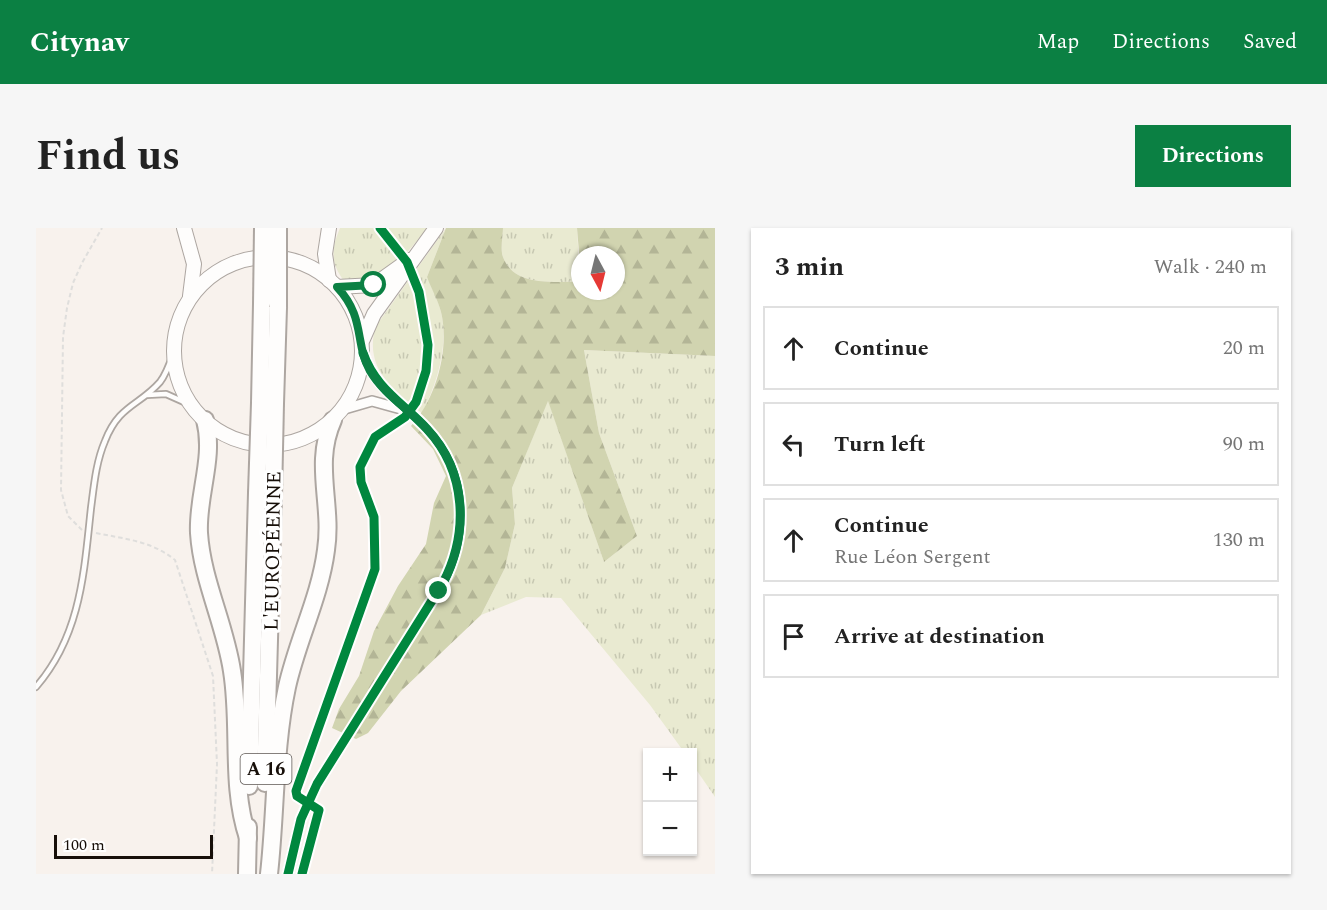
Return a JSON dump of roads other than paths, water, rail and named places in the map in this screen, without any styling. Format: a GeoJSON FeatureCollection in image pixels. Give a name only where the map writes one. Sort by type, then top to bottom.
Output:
{"type":"FeatureCollection","features":[{"type":"Feature","properties":{"kind":"highway","name":"L'EUROPÉENNE"},"geometry":{"type":"LineString","coordinates":[[262,228],[270,306]]}},
{"type":"Feature","properties":{"kind":"highway","name":"L'EUROPÉENNE"},"geometry":{"type":"LineString","coordinates":[[247,874],[265,495],[270,306],[278,228]]}},
{"type":"Feature","properties":{"kind":"highway"},"geometry":{"type":"LineString","coordinates":[[269,874],[285,697],[320,582],[327,547],[328,511],[322,452],[337,415]]}},
{"type":"Feature","properties":{"kind":"highway"},"geometry":{"type":"LineString","coordinates":[[205,420],[209,450],[200,504],[200,541],[232,670],[238,730],[240,814],[248,838]]}},
{"type":"Feature","properties":{"kind":"highway","name":"L'EUROPÉENNE"},"geometry":{"type":"LineString","coordinates":[[262,874],[265,495]]}},
{"type":"Feature","properties":{"kind":"main road"},"geometry":{"type":"LineString","coordinates":[[184,228],[194,264],[189,300],[179,321],[174,349],[180,382],[193,406],[205,420],[236,439],[272,445],[308,436],[337,415],[358,381],[362,347],[374,314],[406,273],[436,228]]}},
{"type":"Feature","properties":{"kind":"main road"},"geometry":{"type":"LineString","coordinates":[[329,228],[325,254],[333,283],[353,310],[362,347]]}},
{"type":"Feature","properties":{"kind":"main road"},"geometry":{"type":"LineString","coordinates":[[189,300],[215,274],[231,265],[255,258],[279,258],[297,262],[333,283],[362,288],[381,281],[398,270],[424,244]]}},
{"type":"Feature","properties":{"kind":"street"},"geometry":{"type":"LineString","coordinates":[[288,874],[301,819],[317,784],[341,742],[434,599],[450,570],[458,548],[461,511],[453,472],[432,435],[375,378],[362,347]]}},
{"type":"Feature","properties":{"kind":"street"},"geometry":{"type":"LineString","coordinates":[[337,415],[372,401],[385,403],[408,413]]}},
{"type":"Feature","properties":{"kind":"lane"},"geometry":{"type":"LineString","coordinates":[[36,687],[58,655],[73,623],[84,580],[96,474],[106,439],[124,410],[163,378],[174,349]]}},
{"type":"Feature","properties":{"kind":"lane"},"geometry":{"type":"LineString","coordinates":[[142,397],[166,394],[193,406]]}}]}
